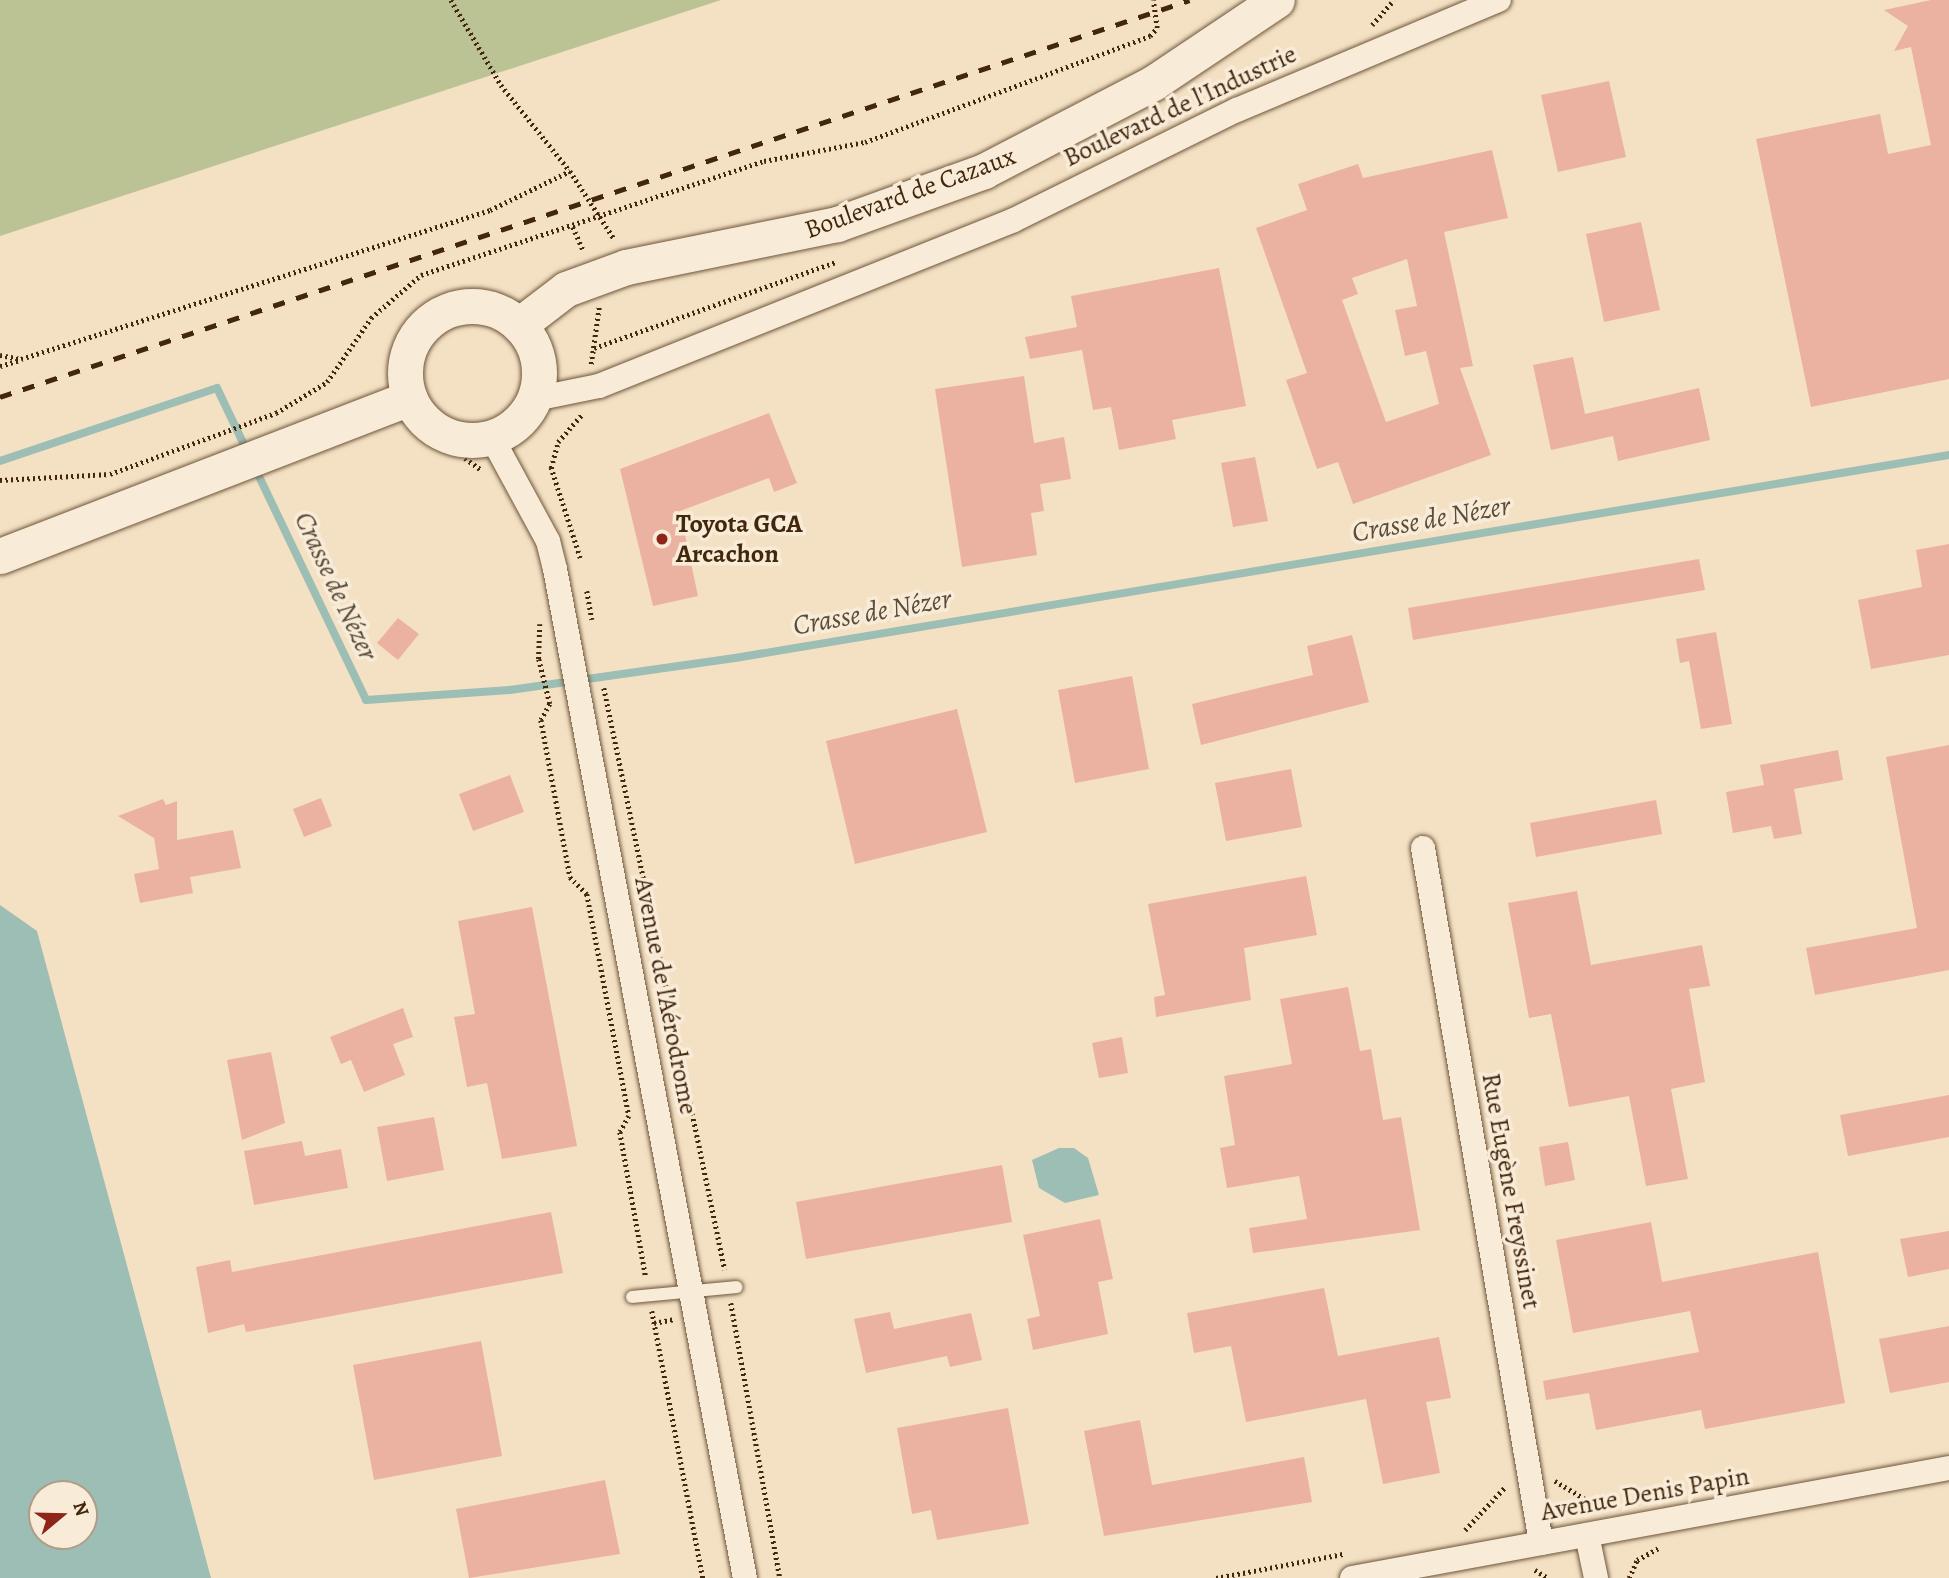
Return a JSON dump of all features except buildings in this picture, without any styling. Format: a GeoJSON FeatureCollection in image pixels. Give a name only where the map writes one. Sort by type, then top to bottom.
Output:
{"type":"FeatureCollection","features":[{"type":"Feature","properties":{"kind":"main road","name":"Boulevard de Cazaux"},"geometry":{"type":"LineString","coordinates":[[519,325],[566,289],[626,267],[837,224],[984,171],[1153,83],[1277,0]]}},
{"type":"Feature","properties":{"kind":"main road"},"geometry":{"type":"LineString","coordinates":[[478,306],[519,325],[538,360],[535,399],[524,416],[478,448],[434,429],[410,398],[408,353],[435,317],[478,306]]}},
{"type":"Feature","properties":{"kind":"main road"},"geometry":{"type":"LineString","coordinates":[[0,556],[410,398]]}},
{"type":"Feature","properties":{"kind":"street","name":"Boulevard de l'Industrie"},"geometry":{"type":"LineString","coordinates":[[535,399],[586,390],[1014,220],[1249,104],[1499,0]]}},
{"type":"Feature","properties":{"kind":"street","name":"Avenue de l'Aérodrome"},"geometry":{"type":"LineString","coordinates":[[478,448],[548,541],[745,1578]]}},
{"type":"Feature","properties":{"kind":"street","name":"Rue Eugène Freyssinet"},"geometry":{"type":"LineString","coordinates":[[1423,848],[1541,1543]]}},
{"type":"Feature","properties":{"kind":"street","name":"Avenue Denis Papin"},"geometry":{"type":"LineString","coordinates":[[1352,1578],[1949,1468]]}},
{"type":"Feature","properties":{"kind":"street"},"geometry":{"type":"LineString","coordinates":[[1587,1535],[1596,1578]]}},
{"type":"Feature","properties":{"kind":"lane"},"geometry":{"type":"LineString","coordinates":[[632,1297],[733,1288]]}},
{"type":"Feature","properties":{"kind":"path"},"geometry":{"type":"LineString","coordinates":[[451,0],[501,85],[603,217],[626,267]]}},
{"type":"Feature","properties":{"kind":"path"},"geometry":{"type":"LineString","coordinates":[[0,480],[110,474],[265,418],[327,382],[371,318],[410,281],[781,156],[865,142],[1150,36],[1157,28],[1153,0]]}},
{"type":"Feature","properties":{"kind":"path"},"geometry":{"type":"LineString","coordinates":[[0,366],[490,210],[570,171]]}},
{"type":"Feature","properties":{"kind":"path"},"geometry":{"type":"LineString","coordinates":[[583,569],[551,468],[558,442],[582,415],[594,348]]}},
{"type":"Feature","properties":{"kind":"path"},"geometry":{"type":"LineString","coordinates":[[0,355],[21,359]]}},
{"type":"Feature","properties":{"kind":"path"},"geometry":{"type":"LineString","coordinates":[[478,448],[491,481]]}},
{"type":"Feature","properties":{"kind":"path"},"geometry":{"type":"LineString","coordinates":[[585,583],[595,635]]}},
{"type":"Feature","properties":{"kind":"path"},"geometry":{"type":"LineString","coordinates":[[546,614],[536,631],[548,698],[541,720],[570,877],[587,894],[629,1115],[620,1132],[703,1578]]}},
{"type":"Feature","properties":{"kind":"path"},"geometry":{"type":"LineString","coordinates":[[603,686],[733,1288],[780,1578]]}},
{"type":"Feature","properties":{"kind":"path"},"geometry":{"type":"LineString","coordinates":[[1454,1533],[1467,1530],[1508,1484],[1549,1477],[1592,1507],[1606,1504]]}},
{"type":"Feature","properties":{"kind":"path"},"geometry":{"type":"LineString","coordinates":[[1216,1578],[1348,1553]]}},
{"type":"Feature","properties":{"kind":"green space"},"geometry":{"type":"Polygon","coordinates":[[[0,0],[721,0],[0,236],[0,0]]]}},
{"type":"Feature","properties":{"kind":"water"},"geometry":{"type":"Polygon","coordinates":[[[0,905],[37,931],[211,1578],[0,1578],[0,905]]]}},
{"type":"Feature","properties":{"kind":"water"},"geometry":{"type":"Polygon","coordinates":[[[1059,1148],[1074,1148],[1088,1158],[1099,1195],[1065,1203],[1039,1188],[1032,1160],[1059,1148]]]}},
{"type":"Feature","properties":{"kind":"waterway","name":"Crasse de Nézer"},"geometry":{"type":"LineString","coordinates":[[0,461],[217,388],[247,451]]}},
{"type":"Feature","properties":{"kind":"waterway","name":"Crasse de Nézer"},"geometry":{"type":"LineString","coordinates":[[254,466],[366,700],[510,690],[735,658],[1949,455]]}},
{"type":"Feature","properties":{"kind":"railway"},"geometry":{"type":"LineString","coordinates":[[0,397],[1190,0]]}},
{"type":"Feature","properties":{"kind":"place","name":"Toyota GCA Arcachon"},"geometry":{"type":"Point","coordinates":[662,539]}}]}
